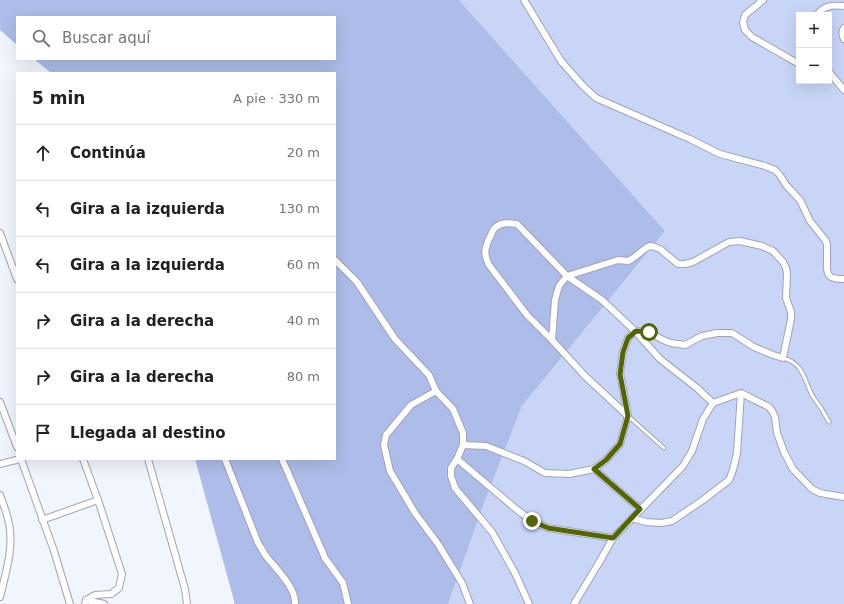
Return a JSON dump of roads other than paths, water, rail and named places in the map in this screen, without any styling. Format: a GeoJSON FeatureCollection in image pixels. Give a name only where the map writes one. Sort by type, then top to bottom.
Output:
{"type":"FeatureCollection","features":[{"type":"Feature","properties":{"kind":"street"},"geometry":{"type":"LineString","coordinates":[[524,0],[561,61],[596,98],[690,139],[720,154],[775,170],[786,186],[800,200],[810,221],[826,241],[826,270],[829,276],[844,279]]}},
{"type":"Feature","properties":{"kind":"street"},"geometry":{"type":"LineString","coordinates":[[763,0],[745,15],[743,22],[745,30],[752,37],[796,62]]}},
{"type":"Feature","properties":{"kind":"street"},"geometry":{"type":"LineString","coordinates":[[820,12],[825,7],[834,5],[844,6]]}},
{"type":"Feature","properties":{"kind":"street"},"geometry":{"type":"LineString","coordinates":[[844,28],[842,30],[842,35],[844,39]]}},
{"type":"Feature","properties":{"kind":"street"},"geometry":{"type":"LineString","coordinates":[[832,76],[844,90]]}},
{"type":"Feature","properties":{"kind":"street"},"geometry":{"type":"LineString","coordinates":[[832,80],[838,83]]}},
{"type":"Feature","properties":{"kind":"street"},"geometry":{"type":"LineString","coordinates":[[628,416],[585,376],[527,315],[489,266],[486,260],[485,252],[487,243],[494,228],[510,222],[517,224],[567,276],[602,300],[636,331],[660,359],[697,388],[713,403]]}},
{"type":"Feature","properties":{"kind":"street"},"geometry":{"type":"LineString","coordinates":[[0,233],[16,277]]}},
{"type":"Feature","properties":{"kind":"street"},"geometry":{"type":"LineString","coordinates":[[463,445],[486,446],[524,461],[545,473],[569,474],[594,469],[606,460],[620,444],[628,416],[620,374],[623,352],[628,338],[636,331],[649,332],[671,343],[685,345],[702,336],[717,333],[732,333],[754,347],[773,356],[783,358],[791,319],[791,312],[786,298],[786,268],[774,251],[762,246],[740,241],[729,242],[693,262],[685,264],[678,264],[660,249],[655,246],[650,246],[628,261],[618,260],[567,276],[559,286],[554,300],[552,340]]}},
{"type":"Feature","properties":{"kind":"street"},"geometry":{"type":"LineString","coordinates":[[336,261],[357,282],[395,339],[429,375],[436,391],[453,409],[463,433],[463,445],[452,468],[451,476],[454,488],[492,532],[515,572],[529,604]]}},
{"type":"Feature","properties":{"kind":"street"},"geometry":{"type":"LineString","coordinates":[[436,391],[411,405],[386,435],[384,445],[390,471],[415,513],[438,544],[462,583],[470,604]]}},
{"type":"Feature","properties":{"kind":"street"},"geometry":{"type":"LineString","coordinates":[[632,518],[646,522],[661,523],[672,521],[729,480],[733,470],[736,453],[741,393]]}},
{"type":"Feature","properties":{"kind":"street"},"geometry":{"type":"LineString","coordinates":[[574,604],[613,538],[688,459],[703,418],[713,403],[741,393],[769,407],[775,417],[784,452],[793,469],[812,489],[820,493],[844,498]]}},
{"type":"Feature","properties":{"kind":"street"},"geometry":{"type":"LineString","coordinates":[[0,402],[16,445]]}},
{"type":"Feature","properties":{"kind":"street"},"geometry":{"type":"LineString","coordinates":[[0,422],[7,420]]}},
{"type":"Feature","properties":{"kind":"street"},"geometry":{"type":"LineString","coordinates":[[457,459],[532,521],[548,528],[613,538]]}},
{"type":"Feature","properties":{"kind":"street"},"geometry":{"type":"LineString","coordinates":[[0,464],[17,460]]}},
{"type":"Feature","properties":{"kind":"street"},"geometry":{"type":"LineString","coordinates":[[21,460],[54,551],[70,604]]}},
{"type":"Feature","properties":{"kind":"street"},"geometry":{"type":"LineString","coordinates":[[83,460],[122,574],[119,588],[110,594],[95,595],[86,602]]}},
{"type":"Feature","properties":{"kind":"street"},"geometry":{"type":"LineString","coordinates":[[148,460],[185,589],[187,604]]}},
{"type":"Feature","properties":{"kind":"street"},"geometry":{"type":"LineString","coordinates":[[225,460],[258,543],[265,555],[283,575],[293,593],[295,604]]}},
{"type":"Feature","properties":{"kind":"street"},"geometry":{"type":"LineString","coordinates":[[282,460],[325,558],[330,567],[343,583],[348,604]]}},
{"type":"Feature","properties":{"kind":"street"},"geometry":{"type":"LineString","coordinates":[[594,469],[640,509]]}},
{"type":"Feature","properties":{"kind":"street"},"geometry":{"type":"LineString","coordinates":[[0,495],[9,519],[11,543],[0,597]]}},
{"type":"Feature","properties":{"kind":"street"},"geometry":{"type":"LineString","coordinates":[[42,520],[98,500]]}},
{"type":"Feature","properties":{"kind":"street"},"geometry":{"type":"LineString","coordinates":[[86,602],[104,604]]}},
{"type":"Feature","properties":{"kind":"lane"},"geometry":{"type":"LineString","coordinates":[[783,358],[798,366],[802,371],[813,396],[829,422]]}},
{"type":"Feature","properties":{"kind":"lane"},"geometry":{"type":"LineString","coordinates":[[628,416],[664,448]]}}]}
